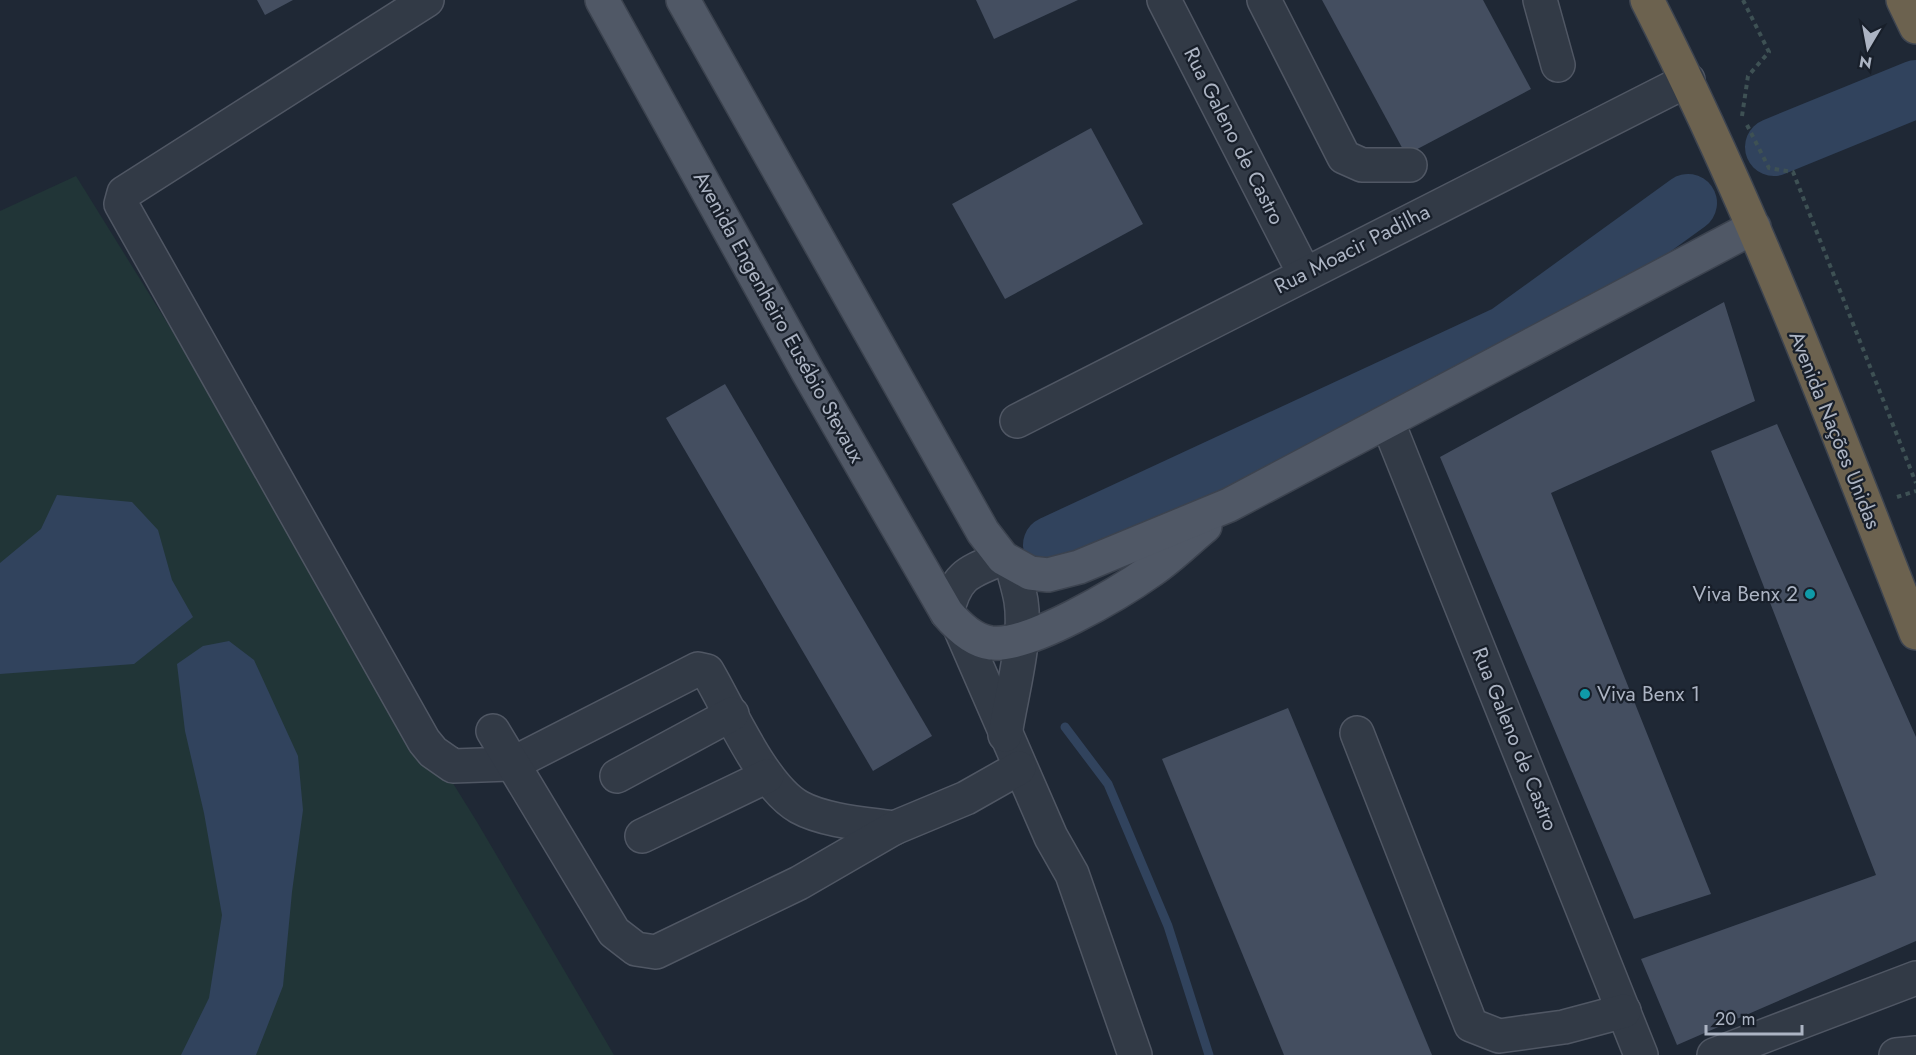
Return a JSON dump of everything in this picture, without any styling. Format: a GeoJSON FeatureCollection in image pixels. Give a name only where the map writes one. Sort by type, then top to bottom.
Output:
{"type":"FeatureCollection","features":[{"type":"Feature","properties":{"kind":"highway","name":"Avenida Nações Unidas"},"geometry":{"type":"LineString","coordinates":[[1647,0],[1688,80],[1741,196],[1913,617]]}},
{"type":"Feature","properties":{"kind":"main road","name":"Avenida Engenheiro Eusébio Stevaux"},"geometry":{"type":"LineString","coordinates":[[602,0],[808,372],[954,621]]}},
{"type":"Feature","properties":{"kind":"main road"},"geometry":{"type":"LineString","coordinates":[[683,0],[983,532],[1007,562],[1030,573],[1048,575],[1079,567],[1230,505],[1754,227]]}},
{"type":"Feature","properties":{"kind":"main road"},"geometry":{"type":"LineString","coordinates":[[954,621],[991,643],[1020,639],[1090,608],[1152,570],[1230,505]]}},
{"type":"Feature","properties":{"kind":"street"},"geometry":{"type":"LineString","coordinates":[[427,0],[124,193],[121,204],[424,741],[433,752],[453,766],[512,764],[698,669],[707,671],[766,776],[799,807],[834,818],[894,828]]}},
{"type":"Feature","properties":{"kind":"street","name":"Rua Galeno de Castro"},"geometry":{"type":"LineString","coordinates":[[1164,0],[1304,273]]}},
{"type":"Feature","properties":{"kind":"street"},"geometry":{"type":"LineString","coordinates":[[1264,0],[1344,157],[1362,165],[1410,165]]}},
{"type":"Feature","properties":{"kind":"street"},"geometry":{"type":"LineString","coordinates":[[1540,0],[1558,65]]}},
{"type":"Feature","properties":{"kind":"street","name":"Rua Moacir Padilha"},"geometry":{"type":"LineString","coordinates":[[1017,421],[1304,273],[1688,80]]}},
{"type":"Feature","properties":{"kind":"street","name":"Rua Galeno de Castro"},"geometry":{"type":"LineString","coordinates":[[1388,423],[1641,1055]]}},
{"type":"Feature","properties":{"kind":"street"},"geometry":{"type":"LineString","coordinates":[[954,621],[952,591],[962,578],[972,570],[1007,562],[1021,602],[1020,639],[1005,735]]}},
{"type":"Feature","properties":{"kind":"street","name":"Avenida Engenheiro Eusébio Stevaux"},"geometry":{"type":"LineString","coordinates":[[954,621],[1051,837],[1072,874],[1135,1055]]}},
{"type":"Feature","properties":{"kind":"street"},"geometry":{"type":"LineString","coordinates":[[617,776],[732,714]]}},
{"type":"Feature","properties":{"kind":"street"},"geometry":{"type":"LineString","coordinates":[[493,731],[614,932],[636,948],[656,952],[799,883],[894,828],[966,798],[1019,768]]}},
{"type":"Feature","properties":{"kind":"street"},"geometry":{"type":"LineString","coordinates":[[1357,733],[1471,1025],[1499,1036],[1564,1027],[1624,1011]]}},
{"type":"Feature","properties":{"kind":"street"},"geometry":{"type":"LineString","coordinates":[[642,836],[766,776]]}},
{"type":"Feature","properties":{"kind":"street"},"geometry":{"type":"LineString","coordinates":[[1714,1055],[1916,978]]}},
{"type":"Feature","properties":{"kind":"street"},"geometry":{"type":"LineString","coordinates":[[1896,1055],[1916,1053]]}},
{"type":"Feature","properties":{"kind":"path"},"geometry":{"type":"LineString","coordinates":[[1743,0],[1769,52],[1748,76],[1740,113],[1769,168],[1793,172],[1916,483]]}},
{"type":"Feature","properties":{"kind":"green space"},"geometry":{"type":"Polygon","coordinates":[[[76,176],[477,822],[614,1055],[0,1055],[0,211],[76,176]]]}},
{"type":"Feature","properties":{"kind":"water"},"geometry":{"type":"Polygon","coordinates":[[[57,495],[132,502],[158,530],[172,580],[193,617],[134,664],[0,674],[0,563],[41,529],[57,495]]]}},
{"type":"Feature","properties":{"kind":"water"},"geometry":{"type":"Polygon","coordinates":[[[229,641],[254,660],[298,756],[303,810],[283,986],[256,1055],[181,1055],[209,998],[222,915],[204,813],[185,731],[177,664],[203,646],[229,641]]]}},
{"type":"Feature","properties":{"kind":"building"},"geometry":{"type":"Polygon","coordinates":[[[257,0],[293,0],[265,15],[257,0]]]}},
{"type":"Feature","properties":{"kind":"building"},"geometry":{"type":"Polygon","coordinates":[[[976,0],[1078,0],[994,39],[976,0]]]}},
{"type":"Feature","properties":{"kind":"building"},"geometry":{"type":"Polygon","coordinates":[[[1322,0],[1483,0],[1531,89],[1406,155],[1322,0]]]}},
{"type":"Feature","properties":{"kind":"building"},"geometry":{"type":"Polygon","coordinates":[[[1091,128],[1143,224],[1005,299],[952,204],[1091,128]]]}},
{"type":"Feature","properties":{"kind":"building","name":"Viva Benx 1"},"geometry":{"type":"Polygon","coordinates":[[[1724,302],[1755,401],[1551,493],[1711,894],[1634,919],[1440,457],[1724,302]]]}},
{"type":"Feature","properties":{"kind":"building"},"geometry":{"type":"Polygon","coordinates":[[[725,384],[932,736],[873,771],[666,418],[725,384]]]}},
{"type":"Feature","properties":{"kind":"building","name":"Viva Benx 2"},"geometry":{"type":"Polygon","coordinates":[[[1777,424],[1916,737],[1916,941],[1677,1045],[1641,959],[1876,875],[1711,451],[1777,424]]]}},
{"type":"Feature","properties":{"kind":"building"},"geometry":{"type":"Polygon","coordinates":[[[1288,708],[1432,1055],[1284,1055],[1162,759],[1288,708]]]}},
{"type":"Feature","properties":{"kind":"waterway"},"geometry":{"type":"LineString","coordinates":[[1774,147],[1916,89]]}},
{"type":"Feature","properties":{"kind":"waterway"},"geometry":{"type":"LineString","coordinates":[[1052,545],[1507,334],[1688,203]]}},
{"type":"Feature","properties":{"kind":"waterway"},"geometry":{"type":"LineString","coordinates":[[1065,727],[1108,784],[1168,926],[1209,1055]]}},
{"type":"Feature","properties":{"kind":"place","name":"Viva Benx 2"},"geometry":{"type":"Point","coordinates":[1810,594]}},
{"type":"Feature","properties":{"kind":"place","name":"Viva Benx 1"},"geometry":{"type":"Point","coordinates":[1585,694]}}]}
